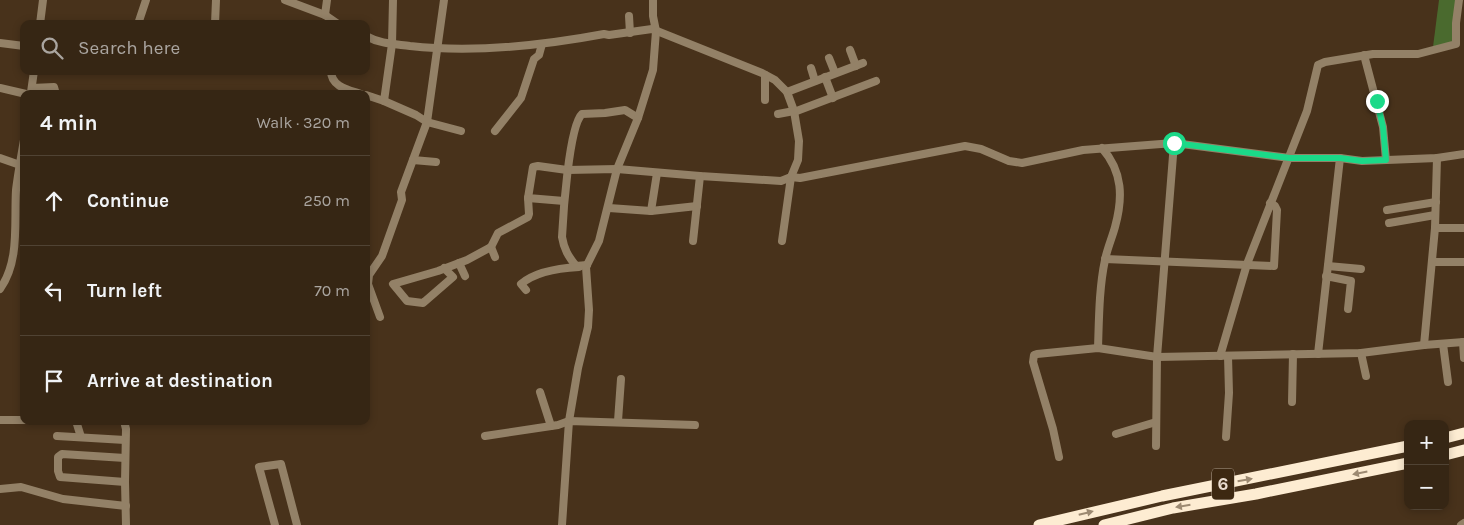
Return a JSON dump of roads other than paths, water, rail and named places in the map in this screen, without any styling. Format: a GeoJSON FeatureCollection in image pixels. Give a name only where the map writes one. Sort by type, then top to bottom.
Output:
{"type":"FeatureCollection","features":[{"type":"Feature","properties":{"kind":"highway"},"geometry":{"type":"LineString","coordinates":[[1449,437],[1464,433]]}},
{"type":"Feature","properties":{"kind":"highway","name":"6"},"geometry":{"type":"LineString","coordinates":[[1039,525],[1179,492],[1404,447]]}},
{"type":"Feature","properties":{"kind":"highway"},"geometry":{"type":"LineString","coordinates":[[1449,454],[1464,450]]}},
{"type":"Feature","properties":{"kind":"highway","name":"6"},"geometry":{"type":"LineString","coordinates":[[1104,525],[1173,508],[1256,494],[1404,464]]}},
{"type":"Feature","properties":{"kind":"street"},"geometry":{"type":"LineString","coordinates":[[40,20],[43,0]]}},
{"type":"Feature","properties":{"kind":"street"},"geometry":{"type":"LineString","coordinates":[[139,20],[146,0]]}},
{"type":"Feature","properties":{"kind":"street"},"geometry":{"type":"LineString","coordinates":[[215,20],[216,0]]}},
{"type":"Feature","properties":{"kind":"street"},"geometry":{"type":"LineString","coordinates":[[285,0],[325,15],[332,20]]}},
{"type":"Feature","properties":{"kind":"street"},"geometry":{"type":"LineString","coordinates":[[325,15],[327,0]]}},
{"type":"Feature","properties":{"kind":"street"},"geometry":{"type":"LineString","coordinates":[[384,101],[392,44],[393,0]]}},
{"type":"Feature","properties":{"kind":"street"},"geometry":{"type":"LineString","coordinates":[[370,276],[382,256],[402,200],[401,192],[427,122],[444,0]]}},
{"type":"Feature","properties":{"kind":"street"},"geometry":{"type":"LineString","coordinates":[[562,525],[569,421],[578,368],[588,327],[589,296],[587,266],[599,241],[609,208],[617,169],[638,118],[653,70],[656,31],[653,16],[653,0]]}},
{"type":"Feature","properties":{"kind":"street"},"geometry":{"type":"LineString","coordinates":[[1456,44],[1459,0]]}},
{"type":"Feature","properties":{"kind":"street"},"geometry":{"type":"LineString","coordinates":[[629,16],[630,32]]}},
{"type":"Feature","properties":{"kind":"street"},"geometry":{"type":"LineString","coordinates":[[370,38],[377,42],[438,49],[509,48],[652,29],[765,74],[775,80],[787,92],[794,112],[799,150],[798,160],[791,177],[782,241]]}},
{"type":"Feature","properties":{"kind":"street"},"geometry":{"type":"LineString","coordinates":[[1226,437],[1229,393],[1224,356],[1247,264],[1270,203],[1290,158],[1307,110],[1318,65],[1364,55],[1418,54],[1464,42]]}},
{"type":"Feature","properties":{"kind":"street"},"geometry":{"type":"LineString","coordinates":[[0,43],[20,46]]}},
{"type":"Feature","properties":{"kind":"street"},"geometry":{"type":"LineString","coordinates":[[495,131],[521,98],[534,59],[539,55],[542,44]]}},
{"type":"Feature","properties":{"kind":"street"},"geometry":{"type":"LineString","coordinates":[[787,92],[859,64],[850,50]]}},
{"type":"Feature","properties":{"kind":"street"},"geometry":{"type":"LineString","coordinates":[[1364,55],[1383,127],[1386,160]]}},
{"type":"Feature","properties":{"kind":"street"},"geometry":{"type":"LineString","coordinates":[[829,58],[835,74]]}},
{"type":"Feature","properties":{"kind":"street"},"geometry":{"type":"LineString","coordinates":[[811,68],[816,81]]}},
{"type":"Feature","properties":{"kind":"street"},"geometry":{"type":"LineString","coordinates":[[765,74],[765,100]]}},
{"type":"Feature","properties":{"kind":"street"},"geometry":{"type":"LineString","coordinates":[[31,90],[33,75]]}},
{"type":"Feature","properties":{"kind":"street"},"geometry":{"type":"LineString","coordinates":[[331,75],[336,83],[352,90]]}},
{"type":"Feature","properties":{"kind":"street"},"geometry":{"type":"LineString","coordinates":[[825,77],[833,98]]}},
{"type":"Feature","properties":{"kind":"street"},"geometry":{"type":"LineString","coordinates":[[778,114],[794,112],[876,81]]}},
{"type":"Feature","properties":{"kind":"street"},"geometry":{"type":"LineString","coordinates":[[37,90],[54,87],[55,90]]}},
{"type":"Feature","properties":{"kind":"street"},"geometry":{"type":"LineString","coordinates":[[0,88],[20,93]]}},
{"type":"Feature","properties":{"kind":"street"},"geometry":{"type":"LineString","coordinates":[[370,96],[416,115],[427,122],[462,131]]}},
{"type":"Feature","properties":{"kind":"street"},"geometry":{"type":"LineString","coordinates":[[587,266],[576,266],[563,247],[562,237],[568,170],[577,121],[580,115],[624,110],[638,118]]}},
{"type":"Feature","properties":{"kind":"street"},"geometry":{"type":"LineString","coordinates":[[1156,446],[1157,357],[1174,143]]}},
{"type":"Feature","properties":{"kind":"street"},"geometry":{"type":"LineString","coordinates":[[444,268],[453,277],[423,303],[407,301],[393,284],[394,282],[459,263],[490,247],[498,233],[528,217],[530,214],[528,198],[534,167],[538,166],[568,170],[617,169],[781,181],[791,177],[800,178],[959,147],[981,149],[1009,161],[1022,163],[1102,148],[1174,143],[1290,158],[1340,158],[1362,161],[1437,158],[1464,154]]}},
{"type":"Feature","properties":{"kind":"street"},"geometry":{"type":"LineString","coordinates":[[1098,348],[1099,316],[1105,259],[1115,227],[1120,197],[1116,169],[1102,148]]}},
{"type":"Feature","properties":{"kind":"street"},"geometry":{"type":"LineString","coordinates":[[0,158],[20,166],[16,190],[13,260],[8,275],[0,289]]}},
{"type":"Feature","properties":{"kind":"street"},"geometry":{"type":"LineString","coordinates":[[1318,354],[1340,158]]}},
{"type":"Feature","properties":{"kind":"street"},"geometry":{"type":"LineString","coordinates":[[1424,345],[1435,228],[1437,158]]}},
{"type":"Feature","properties":{"kind":"street"},"geometry":{"type":"LineString","coordinates":[[412,160],[436,162]]}},
{"type":"Feature","properties":{"kind":"street"},"geometry":{"type":"LineString","coordinates":[[651,211],[657,173]]}},
{"type":"Feature","properties":{"kind":"street"},"geometry":{"type":"LineString","coordinates":[[693,241],[700,176]]}},
{"type":"Feature","properties":{"kind":"street"},"geometry":{"type":"LineString","coordinates":[[528,198],[564,201]]}},
{"type":"Feature","properties":{"kind":"street"},"geometry":{"type":"LineString","coordinates":[[1387,210],[1436,202]]}},
{"type":"Feature","properties":{"kind":"street"},"geometry":{"type":"LineString","coordinates":[[1105,259],[1274,266],[1277,210],[1276,206],[1270,203]]}},
{"type":"Feature","properties":{"kind":"street"},"geometry":{"type":"LineString","coordinates":[[609,208],[651,211],[697,206]]}},
{"type":"Feature","properties":{"kind":"street"},"geometry":{"type":"LineString","coordinates":[[1389,223],[1435,215]]}},
{"type":"Feature","properties":{"kind":"street"},"geometry":{"type":"LineString","coordinates":[[1435,228],[1464,228]]}},
{"type":"Feature","properties":{"kind":"street"},"geometry":{"type":"LineString","coordinates":[[490,247],[495,257]]}},
{"type":"Feature","properties":{"kind":"street"},"geometry":{"type":"LineString","coordinates":[[1432,262],[1464,262]]}},
{"type":"Feature","properties":{"kind":"street"},"geometry":{"type":"LineString","coordinates":[[459,263],[465,276]]}},
{"type":"Feature","properties":{"kind":"street"},"geometry":{"type":"LineString","coordinates":[[526,290],[521,284],[523,282],[556,268],[587,266]]}},
{"type":"Feature","properties":{"kind":"street"},"geometry":{"type":"LineString","coordinates":[[1328,266],[1361,268]]}},
{"type":"Feature","properties":{"kind":"street"},"geometry":{"type":"LineString","coordinates":[[1326,276],[1350,281],[1348,309]]}},
{"type":"Feature","properties":{"kind":"street"},"geometry":{"type":"LineString","coordinates":[[370,290],[380,318]]}},
{"type":"Feature","properties":{"kind":"street"},"geometry":{"type":"LineString","coordinates":[[1059,458],[1033,358],[1034,355],[1045,352],[1098,348],[1157,357],[1360,353],[1463,342],[1464,358]]}},
{"type":"Feature","properties":{"kind":"street"},"geometry":{"type":"LineString","coordinates":[[1443,344],[1448,382]]}},
{"type":"Feature","properties":{"kind":"street"},"geometry":{"type":"LineString","coordinates":[[1360,353],[1366,376]]}},
{"type":"Feature","properties":{"kind":"street"},"geometry":{"type":"LineString","coordinates":[[1292,402],[1293,354]]}},
{"type":"Feature","properties":{"kind":"street"},"geometry":{"type":"LineString","coordinates":[[618,421],[621,380]]}},
{"type":"Feature","properties":{"kind":"street"},"geometry":{"type":"LineString","coordinates":[[540,392],[551,426]]}},
{"type":"Feature","properties":{"kind":"street"},"geometry":{"type":"LineString","coordinates":[[0,420],[20,420]]}},
{"type":"Feature","properties":{"kind":"street"},"geometry":{"type":"LineString","coordinates":[[485,436],[551,426],[569,421],[618,421],[695,425]]}},
{"type":"Feature","properties":{"kind":"street"},"geometry":{"type":"LineString","coordinates":[[1116,434],[1156,422]]}},
{"type":"Feature","properties":{"kind":"street"},"geometry":{"type":"LineString","coordinates":[[77,425],[81,437]]}},
{"type":"Feature","properties":{"kind":"street"},"geometry":{"type":"LineString","coordinates":[[125,425],[126,525]]}},
{"type":"Feature","properties":{"kind":"street"},"geometry":{"type":"LineString","coordinates":[[57,436],[125,440]]}},
{"type":"Feature","properties":{"kind":"street"},"geometry":{"type":"LineString","coordinates":[[124,458],[62,454],[58,457],[58,471],[60,477],[125,482]]}},
{"type":"Feature","properties":{"kind":"street"},"geometry":{"type":"LineString","coordinates":[[275,525],[259,467],[281,464],[297,525]]}},
{"type":"Feature","properties":{"kind":"street"},"geometry":{"type":"LineString","coordinates":[[0,489],[21,487],[63,499],[126,506]]}}]}
